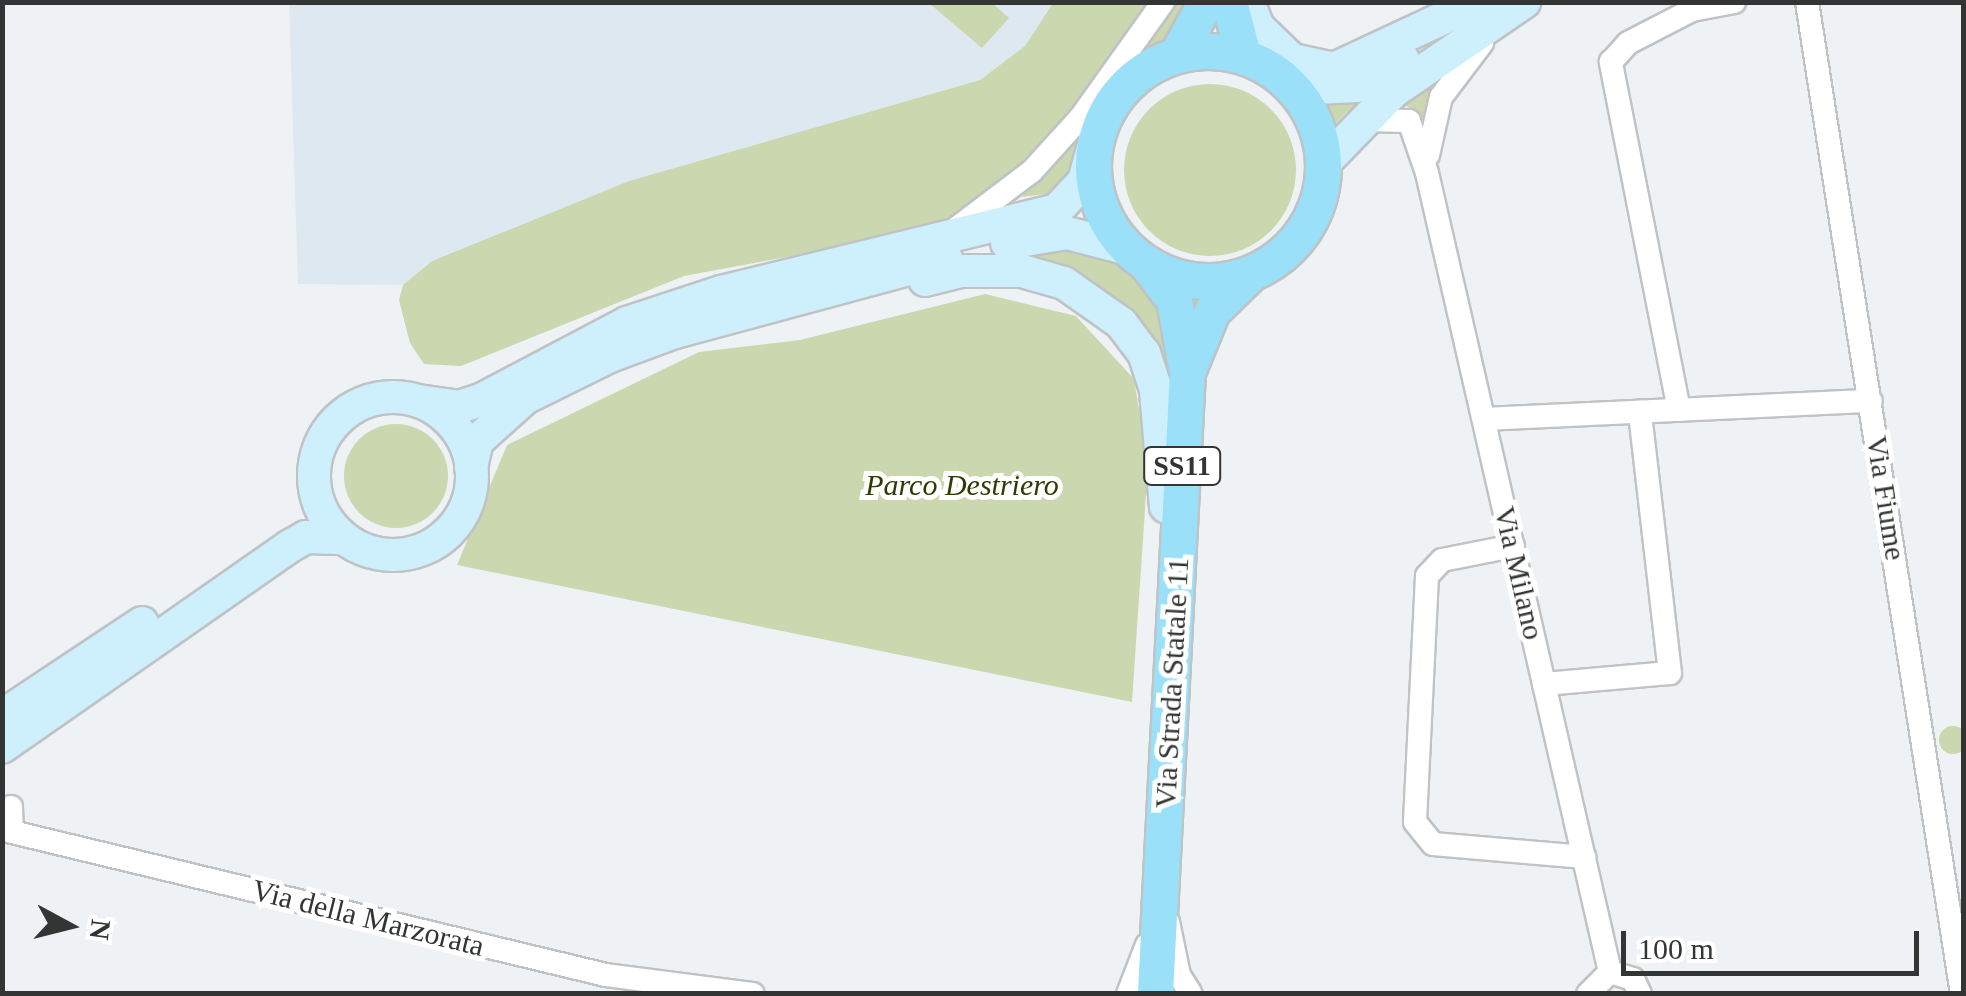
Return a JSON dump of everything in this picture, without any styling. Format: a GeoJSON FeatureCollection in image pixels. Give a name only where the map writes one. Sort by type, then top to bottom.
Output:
{"type":"FeatureCollection","features":[{"type":"Feature","properties":{"kind":"main road"},"geometry":{"type":"LineString","coordinates":[[2,716],[292,521],[314,478],[321,444],[344,414],[380,398],[471,403],[626,323],[721,292],[1058,210],[1084,181],[1096,138],[1125,85],[1177,54],[1206,2]]}},
{"type":"Feature","properties":{"kind":"main road"},"geometry":{"type":"LineString","coordinates":[[1229,2],[1243,56]]}},
{"type":"Feature","properties":{"kind":"main road"},"geometry":{"type":"LineString","coordinates":[[1248,2],[1258,27],[1292,60],[1334,69],[1499,5]]}},
{"type":"Feature","properties":{"kind":"main road"},"geometry":{"type":"LineString","coordinates":[[1295,89],[1357,86],[1499,5]]}},
{"type":"Feature","properties":{"kind":"main road"},"geometry":{"type":"LineString","coordinates":[[2,746],[306,537],[344,538],[377,553],[431,545],[458,520],[477,442],[524,398],[610,356],[715,321],[1017,241],[1067,233],[1138,256],[1176,277],[1214,281],[1251,273],[1281,255],[1305,229],[1324,163],[1358,122],[1499,5]]}},
{"type":"Feature","properties":{"kind":"main road"},"geometry":{"type":"LineString","coordinates":[[1177,54],[1243,56],[1295,89],[1320,136],[1324,163]]}},
{"type":"Feature","properties":{"kind":"main road"},"geometry":{"type":"LineString","coordinates":[[1096,138],[1093,173],[1100,207],[1138,256]]}},
{"type":"Feature","properties":{"kind":"main road","name":"Via Strada Statale 11"},"geometry":{"type":"LineString","coordinates":[[1138,256],[1174,300],[1187,372],[1155,994]]}},
{"type":"Feature","properties":{"kind":"main road"},"geometry":{"type":"LineString","coordinates":[[715,321],[787,315],[960,271],[1022,272],[1064,282],[1121,323],[1144,353],[1164,436],[1166,505],[1178,561]]}},
{"type":"Feature","properties":{"kind":"main road","name":"Via Strada Statale 11"},"geometry":{"type":"LineString","coordinates":[[1187,372],[1212,311],[1251,273]]}},
{"type":"Feature","properties":{"kind":"main road"},"geometry":{"type":"LineString","coordinates":[[418,401],[448,419],[471,467]]}},
{"type":"Feature","properties":{"kind":"main road"},"geometry":{"type":"LineString","coordinates":[[314,478],[323,511],[344,538]]}},
{"type":"Feature","properties":{"kind":"street"},"geometry":{"type":"LineString","coordinates":[[944,239],[1032,171],[1163,2]]}},
{"type":"Feature","properties":{"kind":"street"},"geometry":{"type":"LineString","coordinates":[[1678,410],[1611,62],[1628,43],[1692,10],[1734,2]]}},
{"type":"Feature","properties":{"kind":"street","name":"Via Fiume"},"geometry":{"type":"LineString","coordinates":[[1807,2],[1962,994]]}},
{"type":"Feature","properties":{"kind":"street"},"geometry":{"type":"LineString","coordinates":[[1427,173],[1428,131],[1440,97],[1499,5]]}},
{"type":"Feature","properties":{"kind":"street"},"geometry":{"type":"LineString","coordinates":[[1358,122],[1408,121],[1427,173]]}},
{"type":"Feature","properties":{"kind":"street","name":"Via Milano"},"geometry":{"type":"LineString","coordinates":[[1427,173],[1610,972]]}},
{"type":"Feature","properties":{"kind":"street"},"geometry":{"type":"LineString","coordinates":[[1484,419],[1871,402]]}},
{"type":"Feature","properties":{"kind":"street"},"geometry":{"type":"LineString","coordinates":[[1544,684],[1670,673],[1640,412]]}},
{"type":"Feature","properties":{"kind":"street"},"geometry":{"type":"LineString","coordinates":[[1513,546],[1442,560],[1428,576],[1414,822],[1433,844],[1584,856]]}},
{"type":"Feature","properties":{"kind":"street"},"geometry":{"type":"LineString","coordinates":[[2,734],[48,715]]}},
{"type":"Feature","properties":{"kind":"street","name":"Via della Marzorata"},"geometry":{"type":"LineString","coordinates":[[11,806],[12,832],[606,975],[752,994]]}},
{"type":"Feature","properties":{"kind":"street"},"geometry":{"type":"LineString","coordinates":[[1938,850],[1964,856]]}},
{"type":"Feature","properties":{"kind":"street"},"geometry":{"type":"LineString","coordinates":[[1128,994],[1161,893]]}},
{"type":"Feature","properties":{"kind":"street"},"geometry":{"type":"LineString","coordinates":[[1161,893],[1179,975],[1190,994]]}},
{"type":"Feature","properties":{"kind":"street"},"geometry":{"type":"LineString","coordinates":[[1588,994],[1610,972],[1633,979],[1640,994]]}},
{"type":"Feature","properties":{"kind":"shaded area"},"geometry":{"type":"Polygon","coordinates":[[[289,3],[1053,3],[1025,46],[980,80],[629,181],[432,261],[403,285],[298,284],[289,3]]]}},
{"type":"Feature","properties":{"kind":"green space"},"geometry":{"type":"Polygon","coordinates":[[[929,3],[992,3],[1009,18],[982,48],[929,3]]]}},
{"type":"Feature","properties":{"kind":"green space"},"geometry":{"type":"Polygon","coordinates":[[[1053,3],[1153,3],[1065,124],[1036,157],[966,211],[906,235],[684,276],[461,366],[424,364],[410,343],[399,300],[403,285],[432,261],[629,181],[980,80],[1025,46],[1053,3]]]}},
{"type":"Feature","properties":{"kind":"green space"},"geometry":{"type":"Polygon","coordinates":[[[1172,3],[1188,3],[1156,54],[1110,97],[1083,160],[1055,193],[1022,197],[1172,3]]]}},
{"type":"Feature","properties":{"kind":"green space"},"geometry":{"type":"Polygon","coordinates":[[[1443,72],[1431,94],[1424,120],[1404,104],[1443,72]]]}},
{"type":"Feature","properties":{"kind":"green space"},"geometry":{"type":"Polygon","coordinates":[[[1210,84],[1243,90],[1271,109],[1290,137],[1296,170],[1290,203],[1271,231],[1243,250],[1210,256],[1177,250],[1149,231],[1130,203],[1124,170],[1130,137],[1149,109],[1177,90],[1210,84]]]}},
{"type":"Feature","properties":{"kind":"green space"},"geometry":{"type":"Polygon","coordinates":[[[1382,90],[1347,112],[1325,134],[1313,107],[1382,90]]]}},
{"type":"Feature","properties":{"kind":"green space"},"geometry":{"type":"Polygon","coordinates":[[[1034,249],[1088,250],[1132,266],[1151,282],[1170,338],[1170,387],[1159,366],[1019,262],[1034,249]]]}},
{"type":"Feature","properties":{"kind":"green space","name":"Parco Destriero"},"geometry":{"type":"Polygon","coordinates":[[[985,294],[1076,316],[1134,379],[1148,465],[1132,702],[457,565],[507,445],[699,352],[800,340],[985,294]]]}},
{"type":"Feature","properties":{"kind":"green space"},"geometry":{"type":"Polygon","coordinates":[[[396,424],[416,428],[433,439],[444,456],[448,476],[444,496],[433,513],[416,524],[396,528],[376,524],[359,513],[348,496],[344,476],[348,456],[359,439],[376,428],[396,424]]]}},
{"type":"Feature","properties":{"kind":"green space"},"geometry":{"type":"Polygon","coordinates":[[[1953,726],[1963,730],[1967,740],[1963,750],[1953,754],[1943,750],[1939,740],[1943,730],[1953,726]]]}}]}
